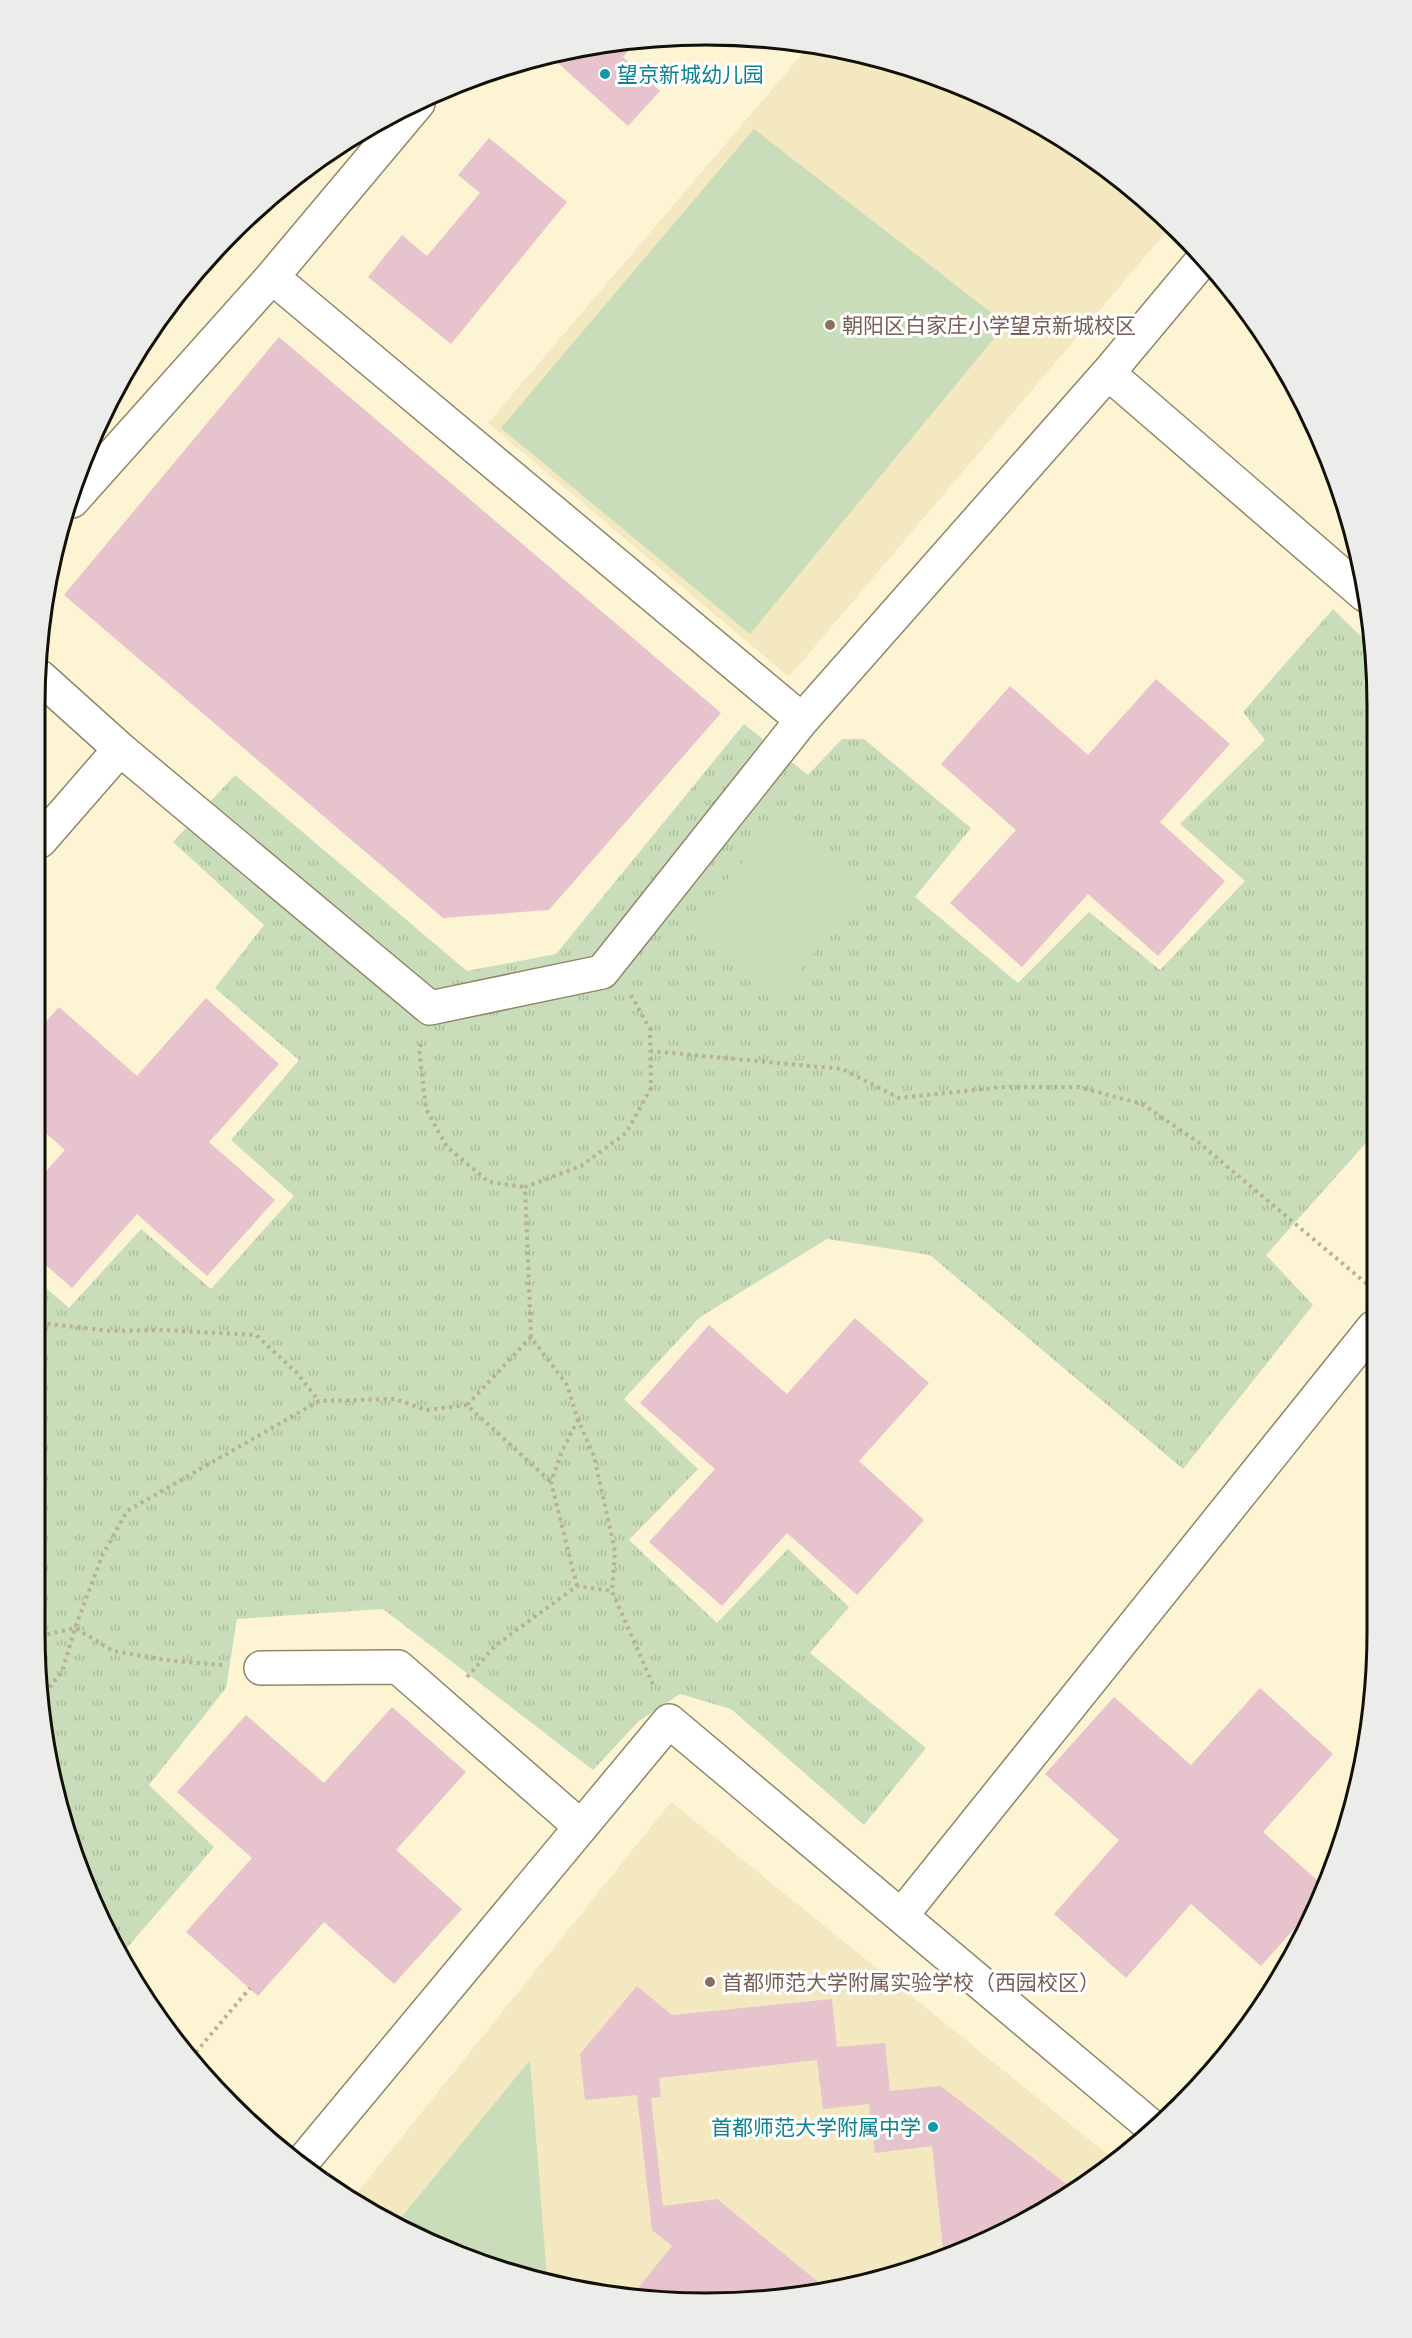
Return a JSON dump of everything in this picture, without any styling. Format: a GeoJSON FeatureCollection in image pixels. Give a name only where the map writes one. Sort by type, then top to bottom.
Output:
{"type":"FeatureCollection","features":[{"type":"Feature","properties":{"kind":"street"},"geometry":{"type":"LineString","coordinates":[[81,491],[272,277],[406,118]]}},
{"type":"Feature","properties":{"kind":"street"},"geometry":{"type":"LineString","coordinates":[[46,683],[120,749],[430,1008],[602,972],[802,720],[1108,373],[1199,266]]}},
{"type":"Feature","properties":{"kind":"street"},"geometry":{"type":"LineString","coordinates":[[272,277],[802,720]]}},
{"type":"Feature","properties":{"kind":"street"},"geometry":{"type":"LineString","coordinates":[[1108,373],[1356,587]]}},
{"type":"Feature","properties":{"kind":"street"},"geometry":{"type":"LineString","coordinates":[[45,835],[120,749]]}},
{"type":"Feature","properties":{"kind":"street"},"geometry":{"type":"LineString","coordinates":[[901,1916],[1367,1335]]}},
{"type":"Feature","properties":{"kind":"street"},"geometry":{"type":"LineString","coordinates":[[261,1668],[399,1667],[581,1827]]}},
{"type":"Feature","properties":{"kind":"street"},"geometry":{"type":"LineString","coordinates":[[306,2158],[669,1721],[1148,2123]]}},
{"type":"Feature","properties":{"kind":"path"},"geometry":{"type":"LineString","coordinates":[[430,1008],[419,1049],[426,1109],[447,1147],[489,1182],[525,1187],[581,1166],[626,1133],[651,1088],[650,1029],[629,992],[602,972]]}},
{"type":"Feature","properties":{"kind":"path"},"geometry":{"type":"LineString","coordinates":[[650,1051],[842,1069],[898,1098],[1003,1086],[1079,1086],[1142,1104],[1198,1142],[1367,1284]]}},
{"type":"Feature","properties":{"kind":"path"},"geometry":{"type":"LineString","coordinates":[[525,1187],[531,1337],[567,1385],[578,1420],[594,1456],[615,1551],[612,1591],[669,1721]]}},
{"type":"Feature","properties":{"kind":"path"},"geometry":{"type":"LineString","coordinates":[[45,1324],[111,1331],[162,1330],[256,1335],[296,1372],[319,1401]]}},
{"type":"Feature","properties":{"kind":"path"},"geometry":{"type":"LineString","coordinates":[[48,1690],[62,1672],[75,1628],[102,1556],[127,1511],[319,1401],[395,1399],[426,1410],[467,1405],[531,1337]]}},
{"type":"Feature","properties":{"kind":"path"},"geometry":{"type":"LineString","coordinates":[[467,1405],[550,1482],[577,1586]]}},
{"type":"Feature","properties":{"kind":"path"},"geometry":{"type":"LineString","coordinates":[[550,1482],[562,1451],[578,1420]]}},
{"type":"Feature","properties":{"kind":"path"},"geometry":{"type":"LineString","coordinates":[[441,1705],[496,1645],[577,1586],[612,1591]]}},
{"type":"Feature","properties":{"kind":"path"},"geometry":{"type":"LineString","coordinates":[[45,1635],[75,1628],[113,1651],[173,1661],[261,1668]]}},
{"type":"Feature","properties":{"kind":"path"},"geometry":{"type":"LineString","coordinates":[[196,2051],[250,1988]]}},
{"type":"Feature","properties":{"kind":"shaded area","name":"朝阳区白家庄小学望京新城校区"},"geometry":{"type":"Polygon","coordinates":[[[803,53],[835,58],[918,80],[998,113],[1073,156],[1142,209],[1166,232],[789,677],[488,423],[803,53]]]}},
{"type":"Feature","properties":{"kind":"shaded area","name":"首都师范大学附属实验学校（西园校区）"},"geometry":{"type":"Polygon","coordinates":[[[671,1802],[1109,2155],[1073,2182],[1036,2204],[959,2243],[918,2258],[835,2280],[749,2292],[663,2292],[577,2280],[535,2270],[453,2243],[414,2225],[357,2193],[671,1802]]]}},
{"type":"Feature","properties":{"kind":"green space"},"geometry":{"type":"Polygon","coordinates":[[[754,129],[1006,324],[750,634],[501,428],[754,129]]]}},
{"type":"Feature","properties":{"kind":"green space"},"geometry":{"type":"Polygon","coordinates":[[[1333,609],[1363,638],[1367,706],[1367,1142],[1266,1255],[1313,1305],[1183,1469],[930,1255],[827,1239],[700,1317],[624,1399],[698,1469],[629,1540],[717,1623],[788,1549],[849,1607],[810,1653],[926,1748],[864,1825],[731,1709],[680,1694],[639,1721],[593,1770],[383,1609],[237,1619],[226,1688],[149,1785],[214,1847],[127,1948],[95,1885],[80,1844],[58,1761],[51,1718],[46,1675],[45,1632],[45,1287],[69,1308],[141,1229],[211,1289],[294,1196],[231,1140],[299,1060],[215,988],[264,925],[173,842],[235,775],[467,971],[556,954],[744,724],[808,775],[842,739],[864,739],[971,828],[915,897],[1018,983],[1089,912],[1160,970],[1245,881],[1180,824],[1265,740],[1243,712],[1333,609]]]}},
{"type":"Feature","properties":{"kind":"green space"},"geometry":{"type":"Polygon","coordinates":[[[782,817],[868,892],[775,998],[689,923],[782,817]]]}},
{"type":"Feature","properties":{"kind":"green space"},"geometry":{"type":"Polygon","coordinates":[[[530,2060],[547,2273],[494,2258],[453,2243],[401,2218],[530,2060]]]}},
{"type":"Feature","properties":{"kind":"building","name":"望京新城幼儿园"},"geometry":{"type":"Polygon","coordinates":[[[629,50],[623,57],[660,91],[628,126],[557,63],[629,50]]]}},
{"type":"Feature","properties":{"kind":"building"},"geometry":{"type":"Polygon","coordinates":[[[489,138],[567,202],[451,344],[368,277],[402,235],[427,256],[480,193],[458,175],[489,138]]]}},
{"type":"Feature","properties":{"kind":"building"},"geometry":{"type":"Polygon","coordinates":[[[279,337],[721,713],[549,910],[443,918],[64,595],[279,337]]]}},
{"type":"Feature","properties":{"kind":"building"},"geometry":{"type":"Polygon","coordinates":[[[1156,679],[1230,744],[1160,822],[1225,881],[1158,956],[1088,894],[1022,967],[950,903],[1016,830],[941,764],[1010,686],[1088,755],[1156,679]]]}},
{"type":"Feature","properties":{"kind":"building"},"geometry":{"type":"Polygon","coordinates":[[[206,998],[279,1064],[209,1142],[275,1200],[207,1276],[137,1214],[72,1288],[45,1264],[45,1172],[65,1150],[45,1132],[45,1022],[59,1007],[137,1076],[206,998]]]}},
{"type":"Feature","properties":{"kind":"building"},"geometry":{"type":"Polygon","coordinates":[[[855,1318],[929,1383],[859,1461],[924,1520],[857,1595],[787,1533],[722,1606],[649,1542],[715,1469],[640,1403],[709,1325],[787,1394],[855,1318]]]}},
{"type":"Feature","properties":{"kind":"building"},"geometry":{"type":"Polygon","coordinates":[[[1260,1688],[1333,1754],[1263,1832],[1318,1881],[1300,1923],[1261,1966],[1191,1904],[1126,1978],[1054,1914],[1119,1840],[1045,1774],[1114,1697],[1191,1765],[1260,1688]]]}},
{"type":"Feature","properties":{"kind":"building"},"geometry":{"type":"Polygon","coordinates":[[[392,1707],[466,1772],[396,1850],[462,1909],[394,1984],[324,1922],[258,1996],[186,1932],[252,1858],[177,1792],[246,1715],[324,1783],[392,1707]]]}},
{"type":"Feature","properties":{"kind":"building","name":"首都师范大学附属中学"},"geometry":{"type":"Polygon","coordinates":[[[637,1986],[672,2015],[832,1999],[837,2047],[885,2043],[890,2091],[941,2086],[1068,2185],[998,2225],[943,2249],[932,2146],[875,2153],[869,2104],[823,2109],[817,2060],[659,2078],[661,2097],[651,2098],[663,2206],[717,2199],[819,2283],[749,2292],[663,2292],[640,2289],[638,2288],[672,2246],[652,2230],[637,2095],[585,2100],[580,2054],[637,1986]]]}},
{"type":"Feature","properties":{"kind":"place","name":"望京新城幼儿园"},"geometry":{"type":"Point","coordinates":[605,74]}},
{"type":"Feature","properties":{"kind":"place","name":"朝阳区白家庄小学望京新城校区"},"geometry":{"type":"Point","coordinates":[830,325]}},
{"type":"Feature","properties":{"kind":"place","name":"首都师范大学附属实验学校（西园校区）"},"geometry":{"type":"Point","coordinates":[710,1982]}},
{"type":"Feature","properties":{"kind":"place","name":"首都师范大学附属中学"},"geometry":{"type":"Point","coordinates":[933,2127]}}]}
